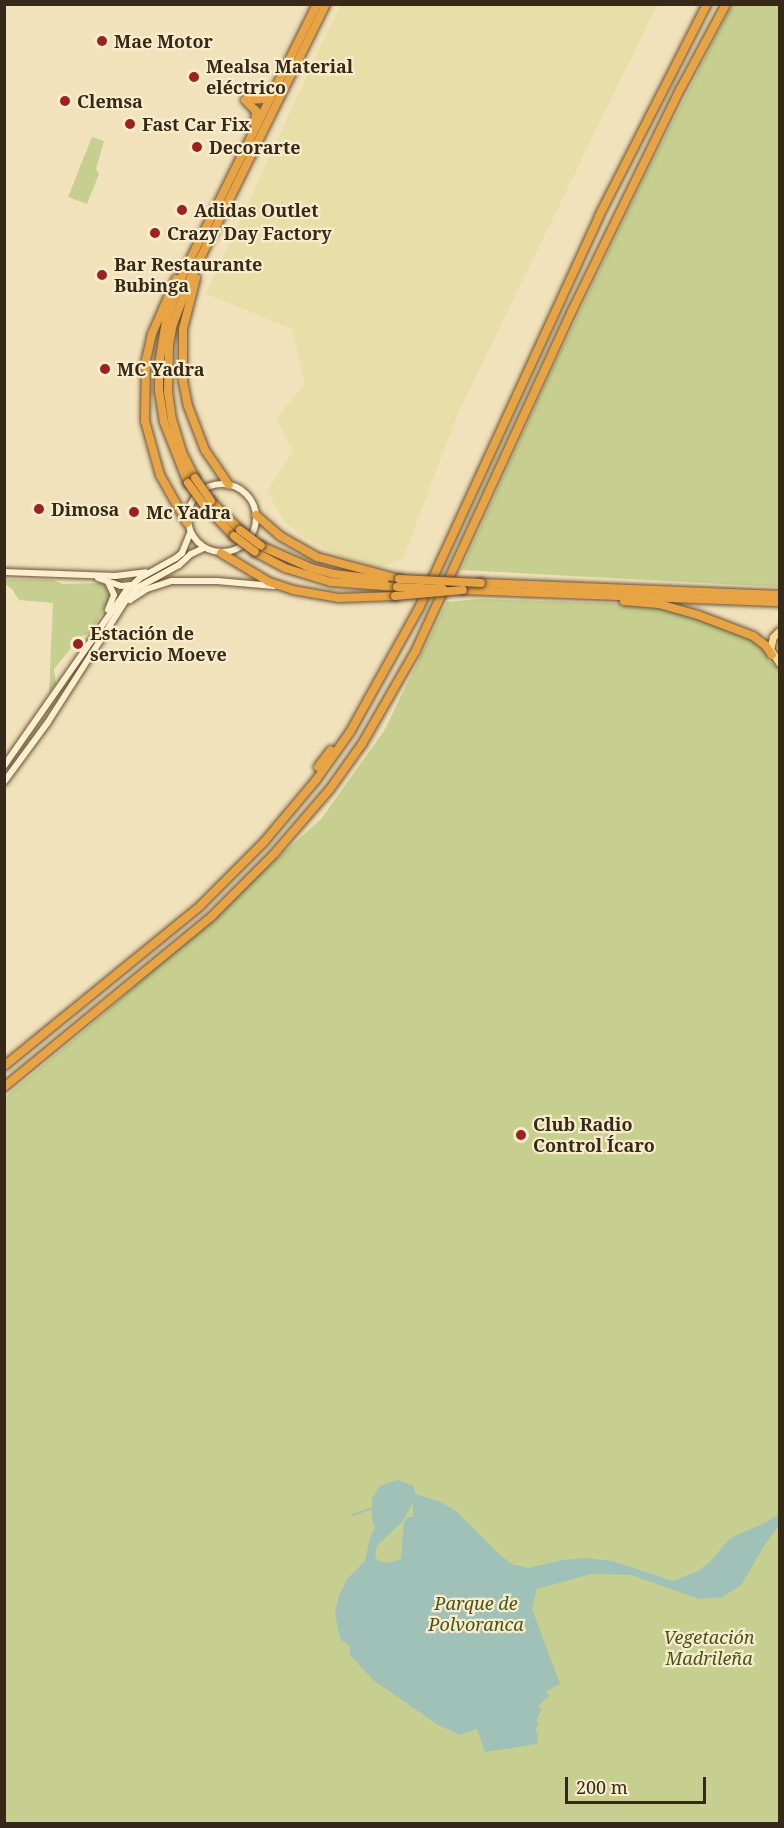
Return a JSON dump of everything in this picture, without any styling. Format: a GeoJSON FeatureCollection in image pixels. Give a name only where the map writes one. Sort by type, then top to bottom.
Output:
{"type":"FeatureCollection","features":[{"type":"Feature","properties":{"kind":"highway"},"geometry":{"type":"LineString","coordinates":[[317,4],[205,229],[171,305],[159,365],[159,392],[164,422],[192,480],[207,503],[237,533],[258,549],[334,574],[463,591]]}},
{"type":"Feature","properties":{"kind":"highway"},"geometry":{"type":"LineString","coordinates":[[192,480],[172,420],[168,392],[168,356],[181,300],[326,4]]}},
{"type":"Feature","properties":{"kind":"highway"},"geometry":{"type":"LineString","coordinates":[[4,1066],[200,906],[264,842],[316,780],[346,737],[420,606],[599,216],[707,4]]}},
{"type":"Feature","properties":{"kind":"highway"},"geometry":{"type":"LineString","coordinates":[[4,1087],[212,916],[274,854],[330,789],[362,744],[416,650],[572,311],[681,88],[726,4]]}},
{"type":"Feature","properties":{"kind":"highway"},"geometry":{"type":"LineString","coordinates":[[250,140],[256,111],[245,100],[265,99],[275,90]]}},
{"type":"Feature","properties":{"kind":"highway"},"geometry":{"type":"LineString","coordinates":[[187,523],[160,475],[152,453],[145,421],[144,392],[146,361],[152,334],[179,272],[205,229]]}},
{"type":"Feature","properties":{"kind":"highway"},"geometry":{"type":"LineString","coordinates":[[214,232],[194,282],[188,304],[183,329],[182,362],[187,398],[196,428],[205,450],[229,485]]}},
{"type":"Feature","properties":{"kind":"highway"},"geometry":{"type":"LineString","coordinates":[[256,515],[280,537],[317,557],[398,583],[481,587],[780,590]]}},
{"type":"Feature","properties":{"kind":"highway"},"geometry":{"type":"LineString","coordinates":[[221,553],[263,579],[293,590],[339,598],[463,591],[481,587],[677,608],[753,636],[765,645],[772,655]]}},
{"type":"Feature","properties":{"kind":"highway"},"geometry":{"type":"LineString","coordinates":[[592,587],[780,595]]}},
{"type":"Feature","properties":{"kind":"highway"},"geometry":{"type":"LineString","coordinates":[[548,594],[780,602]]}},
{"type":"Feature","properties":{"kind":"highway"},"geometry":{"type":"LineString","coordinates":[[318,767],[346,737]]}},
{"type":"Feature","properties":{"kind":"highway"},"geometry":{"type":"LineString","coordinates":[[49,1030],[58,1016],[73,1004]]}},
{"type":"Feature","properties":{"kind":"main road"},"geometry":{"type":"LineString","coordinates":[[780,630],[771,643],[772,655],[780,664]]}},
{"type":"Feature","properties":{"kind":"street"},"geometry":{"type":"LineString","coordinates":[[216,485],[229,485],[246,495],[256,515],[250,537],[233,551],[221,553],[204,548],[190,533],[187,523],[188,510],[199,494],[216,485]]}},
{"type":"Feature","properties":{"kind":"street"},"geometry":{"type":"LineString","coordinates":[[4,766],[130,586],[182,553],[190,533]]}},
{"type":"Feature","properties":{"kind":"street"},"geometry":{"type":"LineString","coordinates":[[4,782],[48,722],[132,593],[204,548]]}},
{"type":"Feature","properties":{"kind":"street"},"geometry":{"type":"LineString","coordinates":[[4,572],[135,574],[169,563]]}},
{"type":"Feature","properties":{"kind":"street"},"geometry":{"type":"LineString","coordinates":[[92,575],[122,586],[130,586],[167,573]]}},
{"type":"Feature","properties":{"kind":"street"},"geometry":{"type":"LineString","coordinates":[[100,627],[114,595],[111,585],[105,580]]}},
{"type":"Feature","properties":{"kind":"street"},"geometry":{"type":"LineString","coordinates":[[116,617],[140,592],[172,581],[265,584],[293,590]]}},
{"type":"Feature","properties":{"kind":"shaded area"},"geometry":{"type":"Polygon","coordinates":[[[340,5],[657,5],[458,413],[403,559],[377,568],[345,558],[304,537],[285,523],[267,491],[293,451],[276,419],[305,383],[292,329],[206,294],[340,5]]]}},
{"type":"Feature","properties":{"kind":"green space"},"geometry":{"type":"Polygon","coordinates":[[[732,5],[779,5],[779,587],[461,570],[554,365],[650,166],[732,5]]]}},
{"type":"Feature","properties":{"kind":"green space"},"geometry":{"type":"Polygon","coordinates":[[[92,137],[104,141],[96,169],[99,174],[87,204],[68,197],[92,137]]]}},
{"type":"Feature","properties":{"kind":"green space"},"geometry":{"type":"Polygon","coordinates":[[[4,579],[53,580],[63,584],[103,583],[110,588],[111,598],[89,634],[81,636],[54,669],[56,684],[49,692],[53,603],[19,600],[12,589],[5,584],[4,579]]]}},
{"type":"Feature","properties":{"kind":"green space"},"geometry":{"type":"Polygon","coordinates":[[[478,599],[641,604],[672,609],[750,637],[764,648],[768,660],[780,669],[779,1823],[5,1823],[4,1098],[98,1019],[321,819],[384,731],[447,602],[478,599]]]}},
{"type":"Feature","properties":{"kind":"water"},"geometry":{"type":"Polygon","coordinates":[[[397,1480],[414,1486],[415,1494],[441,1502],[456,1511],[512,1564],[528,1568],[562,1560],[586,1558],[613,1561],[673,1581],[698,1571],[710,1562],[729,1539],[779,1514],[779,1525],[742,1584],[723,1597],[699,1599],[631,1575],[591,1574],[537,1589],[532,1609],[560,1684],[546,1691],[549,1696],[538,1706],[542,1709],[536,1720],[539,1722],[535,1732],[538,1733],[537,1744],[485,1752],[477,1729],[460,1735],[438,1725],[373,1680],[350,1655],[350,1646],[341,1640],[335,1612],[339,1595],[348,1578],[365,1561],[370,1537],[375,1528],[372,1520],[372,1498],[380,1486],[397,1480]],[[413,1503],[403,1521],[377,1546],[375,1557],[379,1561],[388,1563],[401,1559],[404,1522],[408,1517],[413,1517],[413,1503]]]}},
{"type":"Feature","properties":{"kind":"waterway"},"geometry":{"type":"LineString","coordinates":[[352,1515],[371,1509]]}},
{"type":"Feature","properties":{"kind":"place","name":"Mae Motor"},"geometry":{"type":"Point","coordinates":[102,41]}},
{"type":"Feature","properties":{"kind":"place","name":"Mealsa Material eléctrico"},"geometry":{"type":"Point","coordinates":[194,77]}},
{"type":"Feature","properties":{"kind":"place","name":"Clemsa"},"geometry":{"type":"Point","coordinates":[65,101]}},
{"type":"Feature","properties":{"kind":"place","name":"Fast Car Fix"},"geometry":{"type":"Point","coordinates":[130,124]}},
{"type":"Feature","properties":{"kind":"place","name":"Decorarte"},"geometry":{"type":"Point","coordinates":[197,147]}},
{"type":"Feature","properties":{"kind":"place","name":"Adidas Outlet"},"geometry":{"type":"Point","coordinates":[182,210]}},
{"type":"Feature","properties":{"kind":"place","name":"Crazy Day Factory"},"geometry":{"type":"Point","coordinates":[155,233]}},
{"type":"Feature","properties":{"kind":"place","name":"Bar Restaurante Bubinga"},"geometry":{"type":"Point","coordinates":[102,275]}},
{"type":"Feature","properties":{"kind":"place","name":"MC Yadra"},"geometry":{"type":"Point","coordinates":[105,369]}},
{"type":"Feature","properties":{"kind":"place","name":"Dimosa"},"geometry":{"type":"Point","coordinates":[39,509]}},
{"type":"Feature","properties":{"kind":"place","name":"Mc Yadra"},"geometry":{"type":"Point","coordinates":[134,512]}},
{"type":"Feature","properties":{"kind":"place","name":"Estación de servicio Moeve"},"geometry":{"type":"Point","coordinates":[78,644]}},
{"type":"Feature","properties":{"kind":"place","name":"Club Radio Control Ícaro"},"geometry":{"type":"Point","coordinates":[521,1135]}},
{"type":"Feature","properties":{"kind":"park label","name":"Parque de Polvoranca"},"geometry":{"type":"Point","coordinates":[476,1614]}},
{"type":"Feature","properties":{"kind":"park label","name":"Vegetación Madrileña"},"geometry":{"type":"Point","coordinates":[709,1648]}}]}
